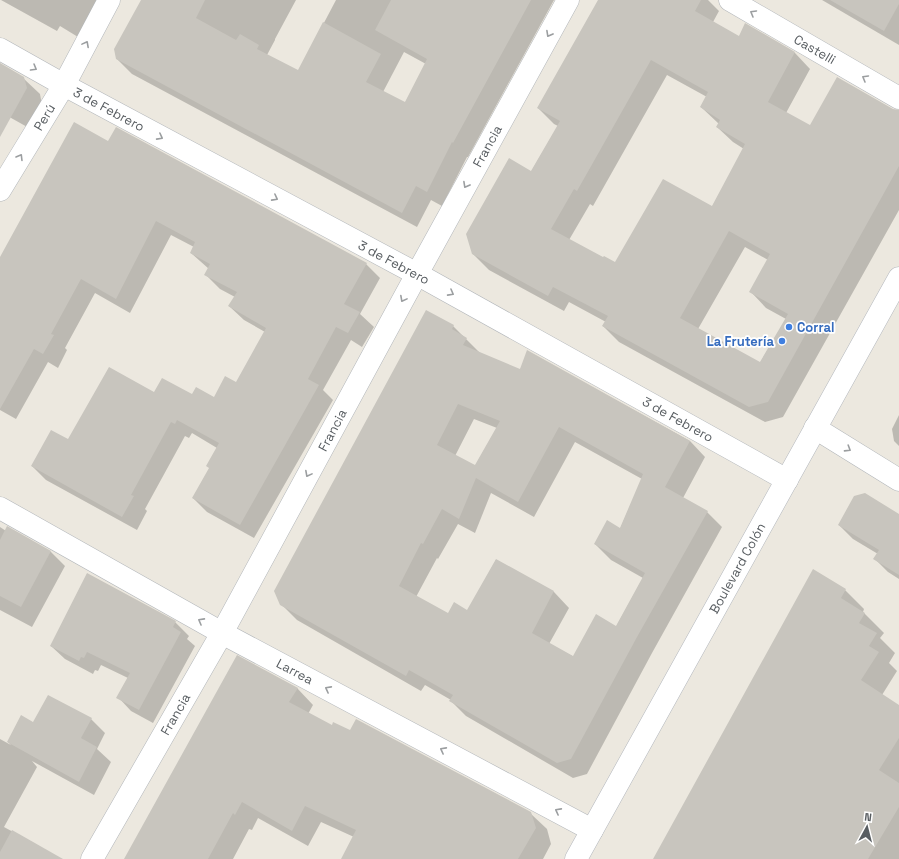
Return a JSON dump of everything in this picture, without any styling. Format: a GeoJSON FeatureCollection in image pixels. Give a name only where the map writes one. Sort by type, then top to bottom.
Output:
{"type":"FeatureCollection","features":[{"type":"Feature","properties":{"kind":"street","name":"Perú"},"geometry":{"type":"LineString","coordinates":[[0,190],[64,85],[109,0]]}},
{"type":"Feature","properties":{"kind":"street","name":"Francia"},"geometry":{"type":"LineString","coordinates":[[92,859],[222,633],[568,0]]}},
{"type":"Feature","properties":{"kind":"street","name":"Castelli"},"geometry":{"type":"LineString","coordinates":[[730,0],[899,98]]}},
{"type":"Feature","properties":{"kind":"street","name":"3 de Febrero"},"geometry":{"type":"LineString","coordinates":[[0,49],[64,85],[417,274],[787,480]]}},
{"type":"Feature","properties":{"kind":"street","name":"Boulevard Colón"},"geometry":{"type":"LineString","coordinates":[[576,859],[899,278]]}},
{"type":"Feature","properties":{"kind":"street"},"geometry":{"type":"LineString","coordinates":[[815,428],[899,480]]}},
{"type":"Feature","properties":{"kind":"street","name":"Larrea"},"geometry":{"type":"LineString","coordinates":[[0,508],[222,633],[592,830]]}},
{"type":"Feature","properties":{"kind":"building"},"geometry":{"type":"Polygon","coordinates":[[[141,0],[205,0],[196,18],[236,40],[240,34],[259,45],[257,49],[298,70],[323,22],[381,54],[366,82],[405,102],[427,59],[375,30],[391,0],[531,0],[453,143],[452,142],[427,192],[416,186],[402,213],[116,59],[114,49],[141,0]]]}},
{"type":"Feature","properties":{"kind":"building"},"geometry":{"type":"Polygon","coordinates":[[[598,0],[701,0],[695,11],[739,36],[745,23],[795,52],[768,102],[810,125],[837,77],[893,109],[899,110],[899,166],[768,402],[749,407],[602,326],[608,316],[553,287],[548,296],[472,254],[466,234],[509,158],[531,171],[560,121],[537,108],[598,0]],[[651,60],[577,191],[574,189],[551,229],[615,262],[663,179],[712,206],[745,144],[716,127],[720,120],[700,107],[708,92],[651,60]],[[729,231],[680,318],[760,362],[788,314],[749,292],[770,254],[729,231]]]}},
{"type":"Feature","properties":{"kind":"building"},"geometry":{"type":"Polygon","coordinates":[[[830,0],[899,0],[899,4],[884,31],[830,0]]]}},
{"type":"Feature","properties":{"kind":"building"},"geometry":{"type":"Polygon","coordinates":[[[0,63],[24,77],[27,88],[0,137],[0,63]]]}},
{"type":"Feature","properties":{"kind":"building"},"geometry":{"type":"Polygon","coordinates":[[[74,122],[108,141],[116,127],[367,263],[344,304],[360,312],[348,333],[336,327],[308,379],[319,385],[240,525],[192,498],[209,468],[206,466],[219,443],[177,420],[175,424],[171,422],[131,495],[134,496],[122,517],[31,466],[51,430],[68,439],[109,367],[154,392],[162,378],[192,394],[196,387],[214,397],[225,376],[236,382],[266,328],[228,306],[237,292],[204,275],[210,264],[190,253],[195,242],[156,221],[116,299],[81,279],[51,334],[54,335],[43,354],[34,349],[0,409],[0,257],[74,122]]]}},
{"type":"Feature","properties":{"kind":"building"},"geometry":{"type":"Polygon","coordinates":[[[426,310],[454,325],[452,329],[467,338],[463,345],[520,369],[527,350],[690,441],[665,487],[708,511],[637,637],[571,759],[557,763],[449,701],[453,695],[409,670],[406,676],[280,605],[274,591],[426,310]],[[458,404],[437,445],[475,465],[500,421],[458,404]],[[559,427],[518,502],[476,478],[459,519],[442,509],[423,544],[421,543],[399,586],[448,613],[454,602],[467,610],[496,559],[554,591],[532,633],[573,656],[596,614],[616,626],[645,573],[594,544],[607,520],[620,528],[643,474],[559,427]]]}},
{"type":"Feature","properties":{"kind":"building"},"geometry":{"type":"Polygon","coordinates":[[[865,493],[899,514],[899,575],[873,559],[879,550],[838,525],[854,496],[865,493]]]}},
{"type":"Feature","properties":{"kind":"building"},"geometry":{"type":"Polygon","coordinates":[[[7,526],[51,551],[21,607],[0,596],[0,540],[7,526]]]}},
{"type":"Feature","properties":{"kind":"building"},"geometry":{"type":"Polygon","coordinates":[[[813,569],[846,589],[841,598],[865,613],[859,623],[877,633],[869,646],[879,652],[861,680],[899,705],[899,738],[879,770],[899,783],[899,807],[868,859],[653,859],[813,569]]]}},
{"type":"Feature","properties":{"kind":"building"},"geometry":{"type":"Polygon","coordinates":[[[87,573],[176,621],[173,627],[181,632],[139,710],[116,698],[130,673],[87,652],[84,658],[81,657],[79,661],[50,646],[87,573]]]}},
{"type":"Feature","properties":{"kind":"building"},"geometry":{"type":"Polygon","coordinates":[[[237,655],[298,688],[289,702],[332,725],[333,722],[350,730],[356,719],[531,812],[536,828],[518,859],[341,859],[356,830],[305,806],[292,831],[242,802],[235,815],[233,813],[208,859],[124,859],[237,655]]]}},
{"type":"Feature","properties":{"kind":"building"},"geometry":{"type":"Polygon","coordinates":[[[48,695],[92,718],[81,738],[97,747],[79,782],[7,742],[21,715],[33,722],[48,695]]]}},
{"type":"Feature","properties":{"kind":"building"},"geometry":{"type":"Polygon","coordinates":[[[12,830],[63,859],[0,859],[0,852],[12,830]]]}},
{"type":"Feature","properties":{"kind":"place","name":"Corral"},"geometry":{"type":"Point","coordinates":[789,327]}},
{"type":"Feature","properties":{"kind":"place","name":"La Frutería"},"geometry":{"type":"Point","coordinates":[782,341]}}]}
